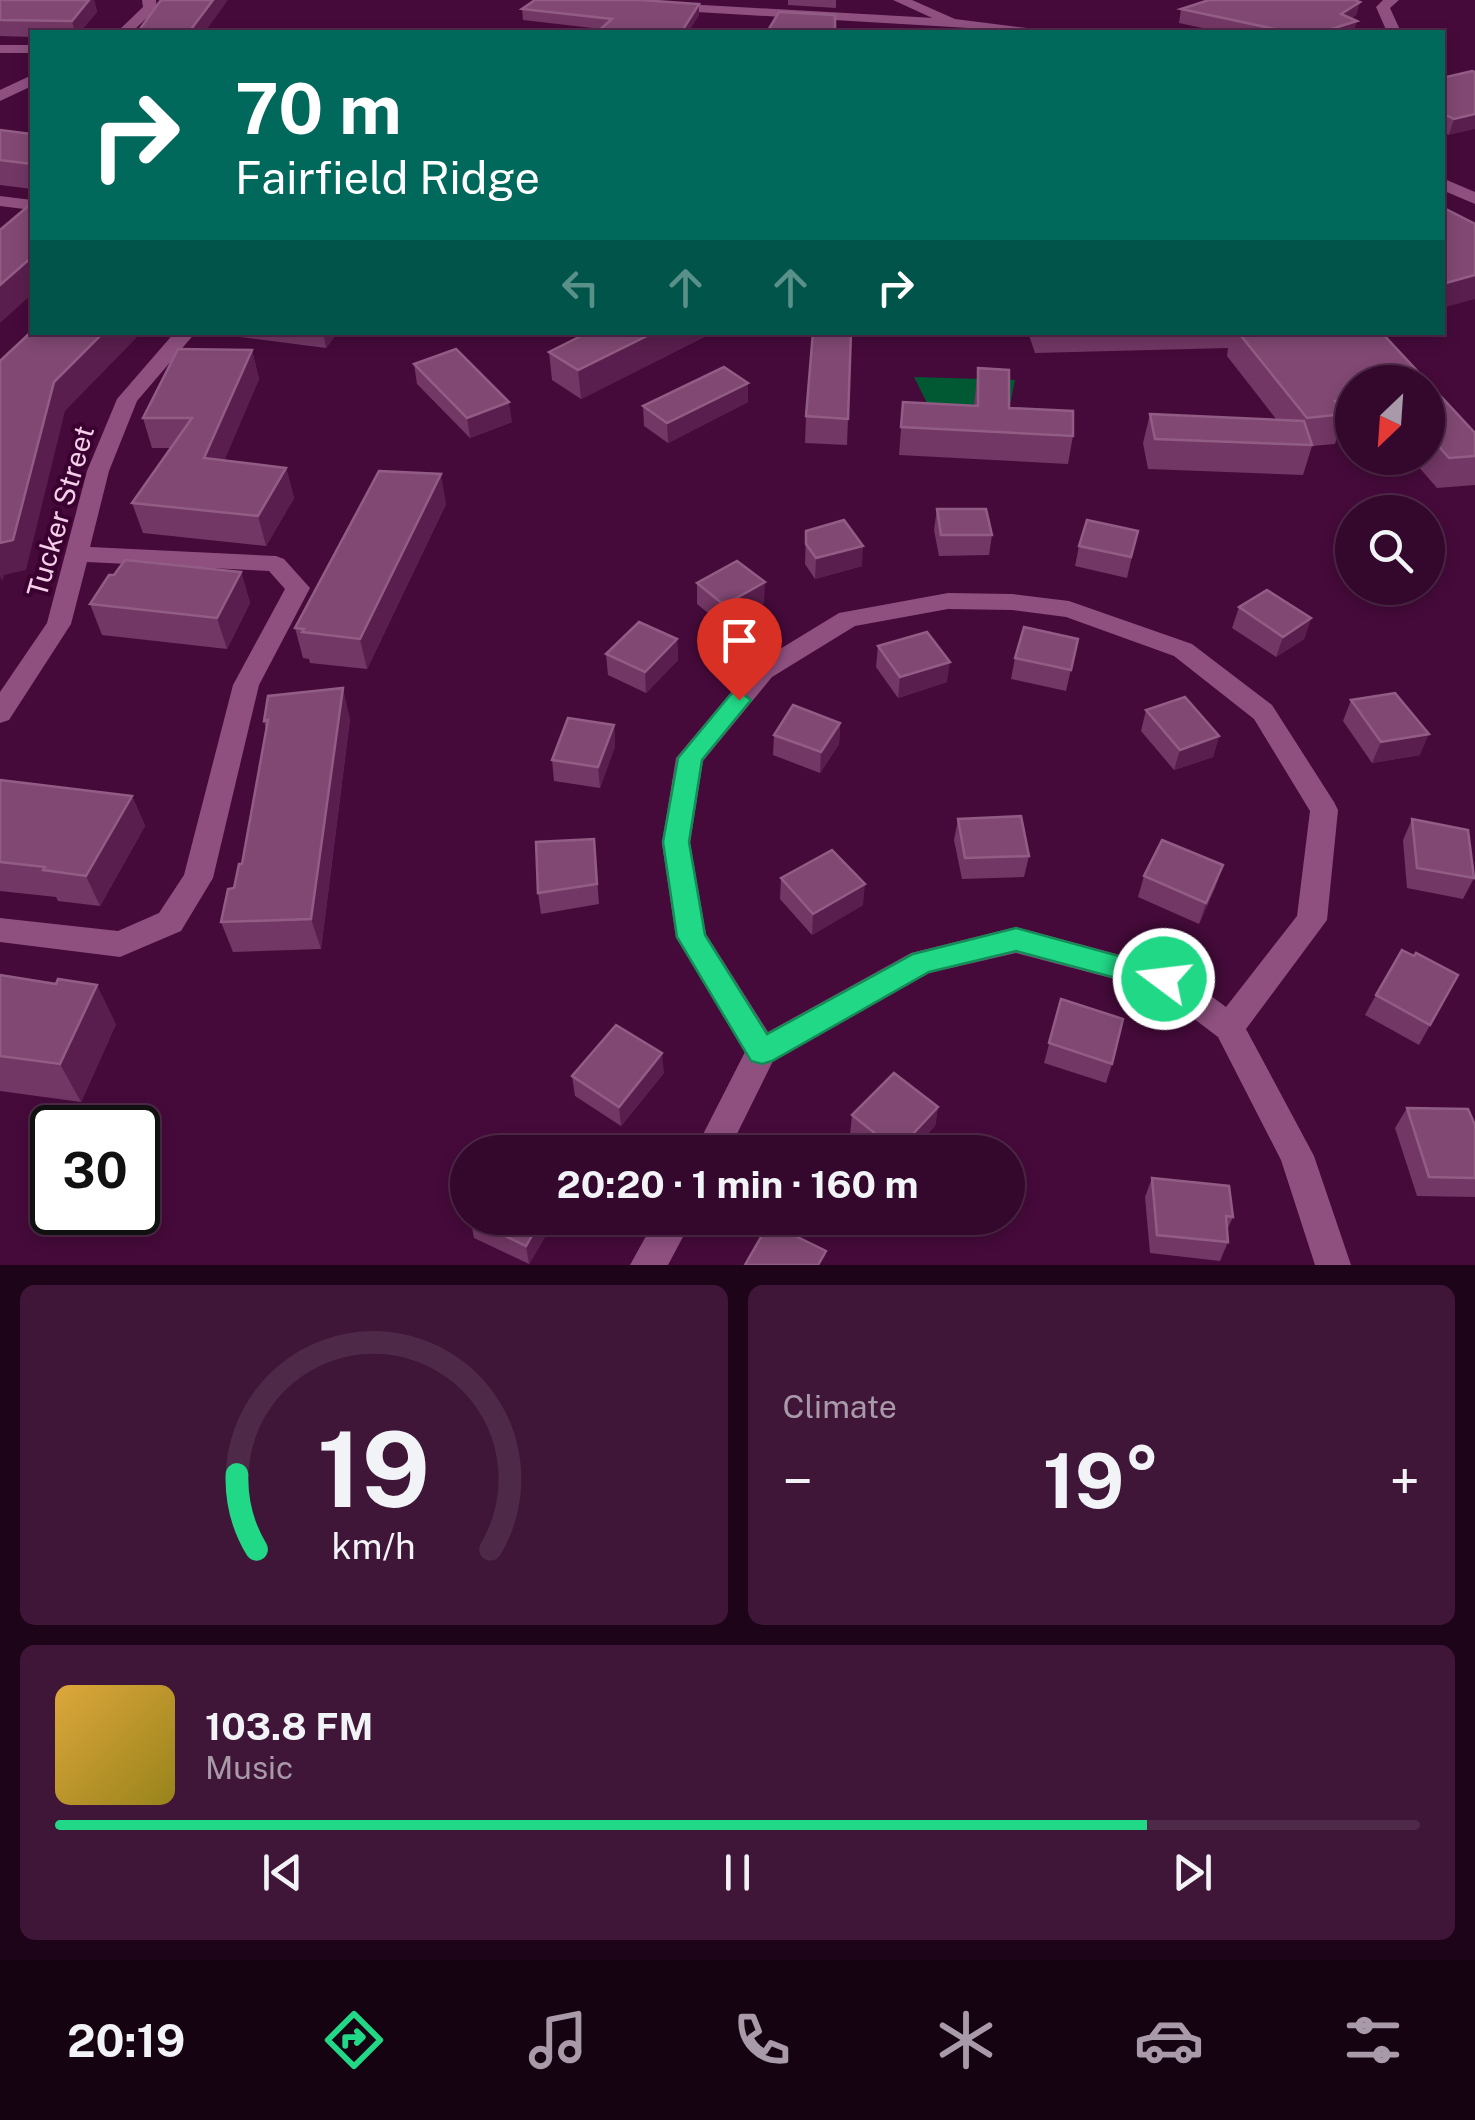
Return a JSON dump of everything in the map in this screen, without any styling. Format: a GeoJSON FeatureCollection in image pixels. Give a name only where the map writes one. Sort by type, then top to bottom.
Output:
{"type":"FeatureCollection","features":[{"type":"Feature","properties":{"kind":"street"},"geometry":{"type":"LineString","coordinates":[[126,30],[150,8],[149,0]]}},
{"type":"Feature","properties":{"kind":"street"},"geometry":{"type":"LineString","coordinates":[[874,18],[876,0]]}},
{"type":"Feature","properties":{"kind":"street"},"geometry":{"type":"LineString","coordinates":[[900,0],[952,22]]}},
{"type":"Feature","properties":{"kind":"street"},"geometry":{"type":"LineString","coordinates":[[1392,0],[1383,7],[1393,30]]}},
{"type":"Feature","properties":{"kind":"street"},"geometry":{"type":"LineString","coordinates":[[647,6],[952,22],[1012,30]]}},
{"type":"Feature","properties":{"kind":"street"},"geometry":{"type":"LineString","coordinates":[[0,49],[30,49]]}},
{"type":"Feature","properties":{"kind":"street"},"geometry":{"type":"LineString","coordinates":[[0,84],[30,83]]}},
{"type":"Feature","properties":{"kind":"street"},"geometry":{"type":"LineString","coordinates":[[0,96],[30,83]]}},
{"type":"Feature","properties":{"kind":"street"},"geometry":{"type":"LineString","coordinates":[[1445,184],[1475,199]]}},
{"type":"Feature","properties":{"kind":"street"},"geometry":{"type":"LineString","coordinates":[[0,201],[30,206]]}},
{"type":"Feature","properties":{"kind":"street"},"geometry":{"type":"LineString","coordinates":[[11,224],[30,208]]}},
{"type":"Feature","properties":{"kind":"street","name":"Tucker Street"},"geometry":{"type":"LineString","coordinates":[[0,713],[59,624],[98,471],[127,399],[183,335]]}},
{"type":"Feature","properties":{"kind":"street"},"geometry":{"type":"LineString","coordinates":[[0,930],[120,944],[170,922],[198,878],[246,685],[298,588],[276,564],[77,554]]}},
{"type":"Feature","properties":{"kind":"street"},"geometry":{"type":"LineString","coordinates":[[762,1052],[691,937],[676,842],[690,758],[764,671],[831,629],[848,619],[948,602],[1012,602],[1069,610],[1183,650],[1264,712],[1324,810],[1312,920],[1229,1027]]}},
{"type":"Feature","properties":{"kind":"street"},"geometry":{"type":"LineString","coordinates":[[720,1135],[762,1052],[922,962],[1016,940],[1164,979],[1229,1027],[1297,1156],[1333,1265]]}},
{"type":"Feature","properties":{"kind":"street"},"geometry":{"type":"LineString","coordinates":[[648,1265],[665,1235]]}},
{"type":"Feature","properties":{"kind":"green space"},"geometry":{"type":"Polygon","coordinates":[[[914,377],[1015,380],[1009,410],[929,407],[914,377]]]}},
{"type":"Feature","properties":{"kind":"building"},"geometry":{"type":"Polygon","coordinates":[[[0,0],[89,0],[72,21],[0,20],[0,0]]]}},
{"type":"Feature","properties":{"kind":"building"},"geometry":{"type":"Polygon","coordinates":[[[161,0],[213,0],[190,30],[140,29],[161,0]]]}},
{"type":"Feature","properties":{"kind":"building"},"geometry":{"type":"Polygon","coordinates":[[[535,0],[699,4],[683,30],[599,30],[612,19],[522,9],[535,0]]]}},
{"type":"Feature","properties":{"kind":"building"},"geometry":{"type":"Polygon","coordinates":[[[1209,0],[1360,2],[1341,14],[1357,21],[1328,30],[1280,30],[1181,9],[1209,0]]]}},
{"type":"Feature","properties":{"kind":"building"},"geometry":{"type":"Polygon","coordinates":[[[779,12],[835,15],[835,30],[768,30],[779,12]]]}},
{"type":"Feature","properties":{"kind":"building"},"geometry":{"type":"Polygon","coordinates":[[[1475,72],[1475,114],[1454,119],[1445,114],[1445,77],[1475,72]]]}},
{"type":"Feature","properties":{"kind":"building"},"geometry":{"type":"Polygon","coordinates":[[[0,130],[30,134],[30,164],[0,160],[0,130]]]}},
{"type":"Feature","properties":{"kind":"building"},"geometry":{"type":"Polygon","coordinates":[[[30,205],[30,259],[0,285],[0,230],[30,205]]]}},
{"type":"Feature","properties":{"kind":"building"},"geometry":{"type":"Polygon","coordinates":[[[1445,209],[1475,224],[1475,275],[1445,283],[1445,209]]]}},
{"type":"Feature","properties":{"kind":"building"},"geometry":{"type":"Polygon","coordinates":[[[30,333],[101,335],[54,382],[13,540],[0,543],[0,361],[30,333]]]}},
{"type":"Feature","properties":{"kind":"building"},"geometry":{"type":"Polygon","coordinates":[[[583,335],[649,335],[578,370],[549,352],[583,335]]]}},
{"type":"Feature","properties":{"kind":"building"},"geometry":{"type":"Polygon","coordinates":[[[813,335],[851,335],[848,419],[806,416],[813,335]]]}},
{"type":"Feature","properties":{"kind":"building"},"geometry":{"type":"Polygon","coordinates":[[[1240,335],[1384,335],[1412,365],[1335,365],[1335,415],[1307,418],[1240,335]]]}},
{"type":"Feature","properties":{"kind":"building"},"geometry":{"type":"Polygon","coordinates":[[[178,349],[252,350],[204,458],[286,468],[258,516],[132,503],[192,418],[143,418],[178,349]]]}},
{"type":"Feature","properties":{"kind":"building"},"geometry":{"type":"Polygon","coordinates":[[[456,349],[509,402],[467,418],[414,364],[456,349]]]}},
{"type":"Feature","properties":{"kind":"building"},"geometry":{"type":"Polygon","coordinates":[[[724,367],[748,383],[667,423],[643,406],[724,367]]]}},
{"type":"Feature","properties":{"kind":"building"},"geometry":{"type":"Polygon","coordinates":[[[978,368],[1009,370],[1009,408],[1073,411],[1073,436],[901,427],[903,402],[978,406],[978,368]]]}},
{"type":"Feature","properties":{"kind":"building"},"geometry":{"type":"Polygon","coordinates":[[[1445,401],[1475,433],[1475,456],[1449,458],[1445,453],[1445,401]]]}},
{"type":"Feature","properties":{"kind":"building"},"geometry":{"type":"Polygon","coordinates":[[[1150,414],[1304,421],[1312,445],[1155,439],[1150,414]]]}},
{"type":"Feature","properties":{"kind":"building"},"geometry":{"type":"Polygon","coordinates":[[[379,471],[441,474],[360,639],[302,632],[304,629],[295,628],[379,471]]]}},
{"type":"Feature","properties":{"kind":"building"},"geometry":{"type":"Polygon","coordinates":[[[937,509],[986,509],[992,535],[941,535],[937,509]]]}},
{"type":"Feature","properties":{"kind":"building"},"geometry":{"type":"Polygon","coordinates":[[[844,520],[863,546],[816,558],[806,544],[806,531],[844,520]]]}},
{"type":"Feature","properties":{"kind":"building"},"geometry":{"type":"Polygon","coordinates":[[[1087,520],[1138,531],[1131,557],[1079,546],[1087,520]]]}},
{"type":"Feature","properties":{"kind":"building"},"geometry":{"type":"Polygon","coordinates":[[[125,560],[241,572],[217,618],[90,604],[109,575],[114,575],[125,560]]]}},
{"type":"Feature","properties":{"kind":"building"},"geometry":{"type":"Polygon","coordinates":[[[737,561],[765,582],[724,605],[697,583],[737,561]]]}},
{"type":"Feature","properties":{"kind":"building"},"geometry":{"type":"Polygon","coordinates":[[[1267,590],[1311,618],[1283,637],[1239,607],[1267,590]]]}},
{"type":"Feature","properties":{"kind":"building"},"geometry":{"type":"Polygon","coordinates":[[[639,622],[677,639],[645,672],[606,654],[639,622]]]}},
{"type":"Feature","properties":{"kind":"building"},"geometry":{"type":"Polygon","coordinates":[[[1024,627],[1078,639],[1071,670],[1015,658],[1024,627]]]}},
{"type":"Feature","properties":{"kind":"building"},"geometry":{"type":"Polygon","coordinates":[[[927,632],[950,662],[900,677],[878,646],[927,632]]]}},
{"type":"Feature","properties":{"kind":"building"},"geometry":{"type":"Polygon","coordinates":[[[343,688],[311,919],[221,922],[228,889],[234,888],[242,864],[268,720],[264,721],[268,696],[343,688]]]}},
{"type":"Feature","properties":{"kind":"building"},"geometry":{"type":"Polygon","coordinates":[[[1395,693],[1429,734],[1381,742],[1351,700],[1395,693]]]}},
{"type":"Feature","properties":{"kind":"building"},"geometry":{"type":"Polygon","coordinates":[[[1185,697],[1219,736],[1180,750],[1146,710],[1185,697]]]}},
{"type":"Feature","properties":{"kind":"building"},"geometry":{"type":"Polygon","coordinates":[[[793,705],[840,723],[821,752],[774,735],[793,705]]]}},
{"type":"Feature","properties":{"kind":"building"},"geometry":{"type":"Polygon","coordinates":[[[568,718],[614,725],[598,767],[552,760],[568,718]]]}},
{"type":"Feature","properties":{"kind":"building"},"geometry":{"type":"Polygon","coordinates":[[[0,780],[132,796],[86,876],[0,862],[0,780]]]}},
{"type":"Feature","properties":{"kind":"building"},"geometry":{"type":"Polygon","coordinates":[[[1021,816],[1029,856],[965,858],[958,819],[1021,816]]]}},
{"type":"Feature","properties":{"kind":"building"},"geometry":{"type":"Polygon","coordinates":[[[1412,819],[1468,830],[1474,878],[1417,868],[1412,819]]]}},
{"type":"Feature","properties":{"kind":"building"},"geometry":{"type":"Polygon","coordinates":[[[594,839],[597,884],[538,893],[536,842],[594,839]]]}},
{"type":"Feature","properties":{"kind":"building"},"geometry":{"type":"Polygon","coordinates":[[[1162,840],[1223,865],[1206,903],[1144,876],[1162,840]]]}},
{"type":"Feature","properties":{"kind":"building"},"geometry":{"type":"Polygon","coordinates":[[[832,850],[865,884],[813,914],[781,878],[832,850]]]}},
{"type":"Feature","properties":{"kind":"building"},"geometry":{"type":"Polygon","coordinates":[[[1402,950],[1458,975],[1430,1025],[1376,995],[1402,950]]]}},
{"type":"Feature","properties":{"kind":"building"},"geometry":{"type":"Polygon","coordinates":[[[0,975],[56,984],[58,979],[97,985],[60,1064],[0,1056],[0,975]]]}},
{"type":"Feature","properties":{"kind":"building"},"geometry":{"type":"Polygon","coordinates":[[[1061,999],[1123,1019],[1112,1064],[1049,1043],[1061,999]]]}},
{"type":"Feature","properties":{"kind":"building"},"geometry":{"type":"Polygon","coordinates":[[[616,1025],[662,1053],[619,1107],[572,1076],[616,1025]]]}},
{"type":"Feature","properties":{"kind":"building"},"geometry":{"type":"Polygon","coordinates":[[[894,1073],[938,1107],[912,1135],[877,1135],[852,1115],[894,1073]]]}},
{"type":"Feature","properties":{"kind":"building"},"geometry":{"type":"Polygon","coordinates":[[[1407,1108],[1468,1109],[1475,1125],[1475,1178],[1429,1177],[1407,1108]]]}},
{"type":"Feature","properties":{"kind":"building"},"geometry":{"type":"Polygon","coordinates":[[[1152,1178],[1229,1186],[1233,1217],[1226,1216],[1228,1242],[1157,1235],[1152,1178]]]}},
{"type":"Feature","properties":{"kind":"building"},"geometry":{"type":"Polygon","coordinates":[[[503,1235],[532,1235],[526,1246],[503,1235]]]}},
{"type":"Feature","properties":{"kind":"building"},"geometry":{"type":"Polygon","coordinates":[[[762,1235],[793,1235],[826,1251],[818,1265],[745,1265],[762,1235]]]}},
{"type":"Feature","properties":{"kind":"route"},"geometry":{"type":"LineString","coordinates":[[739,700],[690,758],[676,842],[691,937],[762,1052],[922,962],[1016,940],[1164,979]]}}]}
